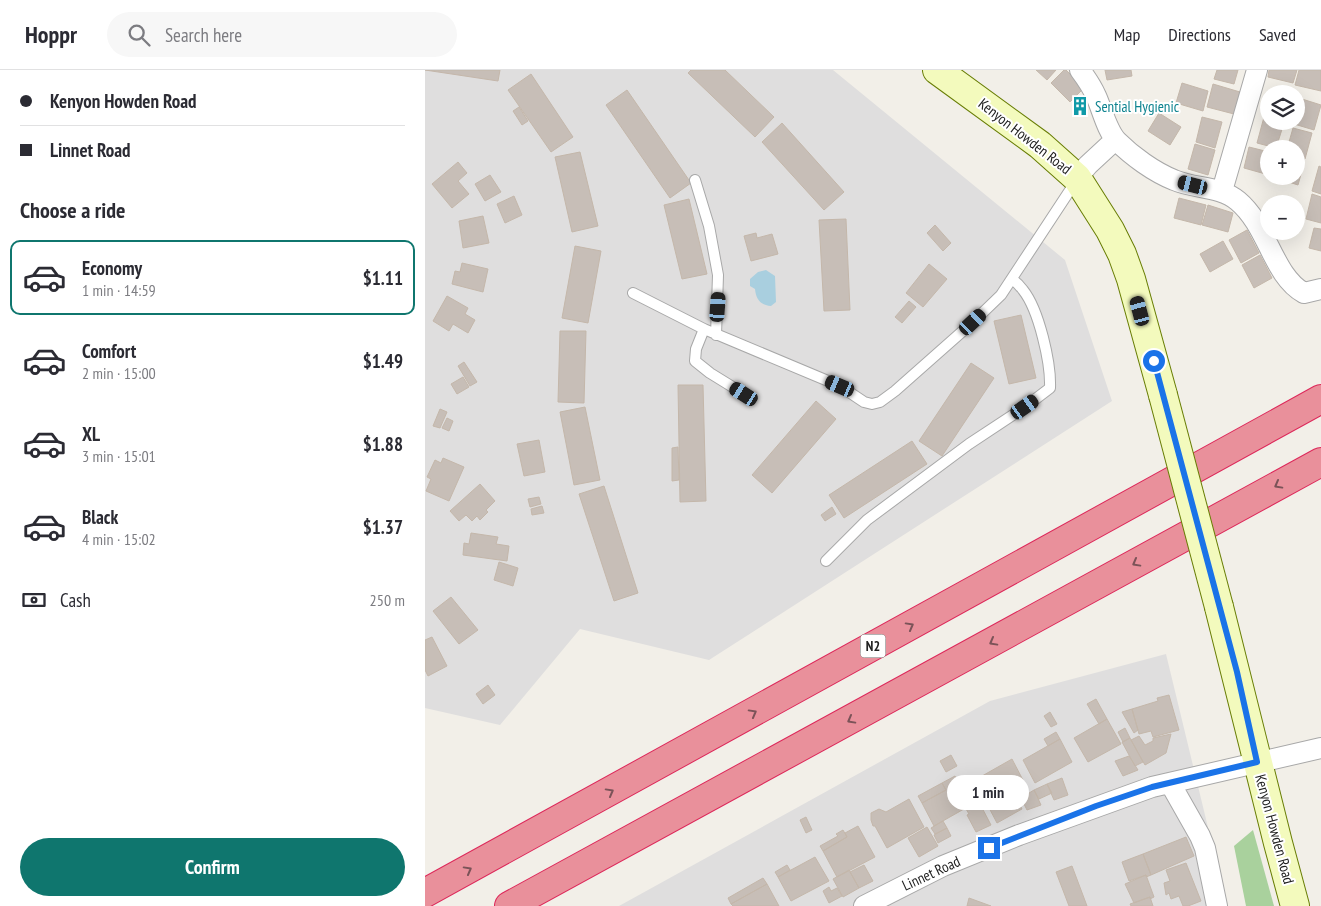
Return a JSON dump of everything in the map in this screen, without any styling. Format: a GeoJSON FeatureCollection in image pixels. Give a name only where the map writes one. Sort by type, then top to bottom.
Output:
{"type":"FeatureCollection","features":[{"type":"Feature","properties":{"kind":"highway","name":"N2"},"geometry":{"type":"LineString","coordinates":[[425,893],[1321,399]]}},
{"type":"Feature","properties":{"kind":"highway"},"geometry":{"type":"LineString","coordinates":[[509,906],[1321,462]]}},
{"type":"Feature","properties":{"kind":"street","name":"Kenyon Howden Road"},"geometry":{"type":"LineString","coordinates":[[937,70],[1040,145],[1077,178],[1110,230],[1122,254],[1131,279],[1163,395],[1237,672],[1257,762],[1295,906]]}},
{"type":"Feature","properties":{"kind":"street"},"geometry":{"type":"LineString","coordinates":[[1080,70],[1097,96],[1115,140],[1136,157],[1174,180],[1222,191],[1238,201],[1249,212],[1267,240],[1287,280],[1304,293],[1321,290]]}},
{"type":"Feature","properties":{"kind":"street"},"geometry":{"type":"LineString","coordinates":[[1222,191],[1257,70]]}},
{"type":"Feature","properties":{"kind":"street"},"geometry":{"type":"LineString","coordinates":[[1077,178],[1115,140]]}},
{"type":"Feature","properties":{"kind":"street","name":"Linnet Road"},"geometry":{"type":"LineString","coordinates":[[864,906],[943,866],[1096,806],[1152,787],[1321,748]]}},
{"type":"Feature","properties":{"kind":"street"},"geometry":{"type":"LineString","coordinates":[[1170,783],[1205,848],[1217,906]]}},
{"type":"Feature","properties":{"kind":"lane"},"geometry":{"type":"LineString","coordinates":[[633,293],[716,335],[840,386],[864,402],[872,404],[887,398],[1001,295],[1077,178]]}},
{"type":"Feature","properties":{"kind":"lane"},"geometry":{"type":"LineString","coordinates":[[695,180],[709,226],[718,275],[716,335]]}},
{"type":"Feature","properties":{"kind":"lane"},"geometry":{"type":"LineString","coordinates":[[825,561],[867,520],[1050,388],[1049,367],[1041,330],[1030,301],[1013,279]]}},
{"type":"Feature","properties":{"kind":"lane"},"geometry":{"type":"LineString","coordinates":[[704,329],[695,350],[695,361],[709,373],[744,394]]}},
{"type":"Feature","properties":{"kind":"shaded area"},"geometry":{"type":"Polygon","coordinates":[[[425,70],[833,70],[1065,260],[1112,401],[709,660],[580,629],[500,725],[425,708],[425,70]]]}},
{"type":"Feature","properties":{"kind":"shaded area"},"geometry":{"type":"Polygon","coordinates":[[[1166,654],[1227,906],[619,906],[990,701],[1166,654]]]}},
{"type":"Feature","properties":{"kind":"green space"},"geometry":{"type":"Polygon","coordinates":[[[1253,830],[1274,906],[1246,906],[1234,846],[1253,830]]]}},
{"type":"Feature","properties":{"kind":"water"},"geometry":{"type":"Polygon","coordinates":[[[766,270],[775,276],[776,302],[771,306],[759,301],[755,289],[750,286],[750,279],[758,272],[766,270]]]}},
{"type":"Feature","properties":{"kind":"building"},"geometry":{"type":"Polygon","coordinates":[[[425,70],[500,70],[498,81],[425,70]]]}},
{"type":"Feature","properties":{"kind":"building"},"geometry":{"type":"Polygon","coordinates":[[[691,70],[725,70],[774,117],[755,137],[688,73],[691,70]]]}},
{"type":"Feature","properties":{"kind":"building"},"geometry":{"type":"Polygon","coordinates":[[[1036,70],[1056,70],[1047,80],[1036,70]]]}},
{"type":"Feature","properties":{"kind":"building"},"geometry":{"type":"Polygon","coordinates":[[[1064,70],[1084,88],[1070,102],[1051,83],[1064,70]]]}},
{"type":"Feature","properties":{"kind":"building"},"geometry":{"type":"Polygon","coordinates":[[[1105,70],[1131,70],[1132,76],[1107,80],[1105,70]]]}},
{"type":"Feature","properties":{"kind":"building"},"geometry":{"type":"Polygon","coordinates":[[[1217,70],[1238,70],[1234,84],[1214,79],[1217,70]]]}},
{"type":"Feature","properties":{"kind":"building"},"geometry":{"type":"Polygon","coordinates":[[[1269,70],[1297,70],[1293,83],[1268,77],[1269,70]]]}},
{"type":"Feature","properties":{"kind":"building"},"geometry":{"type":"Polygon","coordinates":[[[1299,70],[1321,70],[1321,91],[1305,87],[1305,85],[1295,85],[1299,70]]]}},
{"type":"Feature","properties":{"kind":"building"},"geometry":{"type":"Polygon","coordinates":[[[531,74],[573,137],[551,152],[508,90],[531,74]]]}},
{"type":"Feature","properties":{"kind":"building"},"geometry":{"type":"Polygon","coordinates":[[[1182,83],[1208,91],[1203,111],[1176,103],[1182,83]]]}},
{"type":"Feature","properties":{"kind":"building"},"geometry":{"type":"Polygon","coordinates":[[[1213,84],[1240,92],[1234,114],[1207,107],[1213,84]]]}},
{"type":"Feature","properties":{"kind":"building"},"geometry":{"type":"Polygon","coordinates":[[[627,90],[691,183],[670,198],[606,105],[627,90]]]}},
{"type":"Feature","properties":{"kind":"building","name":"Sential Hygienic"},"geometry":{"type":"Polygon","coordinates":[[[1081,99],[1087,105],[1079,112],[1073,107],[1081,99]]]}},
{"type":"Feature","properties":{"kind":"building"},"geometry":{"type":"Polygon","coordinates":[[[1305,100],[1321,105],[1314,130],[1305,127],[1305,100]]]}},
{"type":"Feature","properties":{"kind":"building"},"geometry":{"type":"Polygon","coordinates":[[[519,107],[528,121],[522,125],[513,111],[519,107]]]}},
{"type":"Feature","properties":{"kind":"building"},"geometry":{"type":"Polygon","coordinates":[[[1159,113],[1181,127],[1170,145],[1148,131],[1159,113]]]}},
{"type":"Feature","properties":{"kind":"building"},"geometry":{"type":"Polygon","coordinates":[[[1202,117],[1222,122],[1215,148],[1196,142],[1202,117]]]}},
{"type":"Feature","properties":{"kind":"building"},"geometry":{"type":"Polygon","coordinates":[[[782,123],[844,192],[824,210],[762,142],[782,123]]]}},
{"type":"Feature","properties":{"kind":"building"},"geometry":{"type":"Polygon","coordinates":[[[1260,130],[1282,130],[1279,140],[1260,140],[1260,144],[1257,143],[1260,130]]]}},
{"type":"Feature","properties":{"kind":"building"},"geometry":{"type":"Polygon","coordinates":[[[1292,130],[1312,133],[1305,159],[1305,140],[1290,140],[1292,130]]]}},
{"type":"Feature","properties":{"kind":"building"},"geometry":{"type":"Polygon","coordinates":[[[1195,144],[1215,150],[1208,175],[1188,169],[1195,144]]]}},
{"type":"Feature","properties":{"kind":"building"},"geometry":{"type":"Polygon","coordinates":[[[1249,147],[1260,150],[1260,172],[1244,168],[1249,147]]]}},
{"type":"Feature","properties":{"kind":"building"},"geometry":{"type":"Polygon","coordinates":[[[580,152],[598,226],[572,232],[555,157],[580,152]]]}},
{"type":"Feature","properties":{"kind":"building"},"geometry":{"type":"Polygon","coordinates":[[[458,162],[467,173],[458,181],[469,194],[452,208],[432,184],[458,162]]]}},
{"type":"Feature","properties":{"kind":"building"},"geometry":{"type":"Polygon","coordinates":[[[1319,166],[1321,167],[1321,194],[1312,191],[1319,166]]]}},
{"type":"Feature","properties":{"kind":"building"},"geometry":{"type":"Polygon","coordinates":[[[490,175],[501,192],[485,201],[475,184],[490,175]]]}},
{"type":"Feature","properties":{"kind":"building"},"geometry":{"type":"Polygon","coordinates":[[[1312,194],[1321,197],[1321,223],[1306,219],[1312,194]]]}},
{"type":"Feature","properties":{"kind":"building"},"geometry":{"type":"Polygon","coordinates":[[[514,196],[522,215],[505,223],[497,204],[514,196]]]}},
{"type":"Feature","properties":{"kind":"building"},"geometry":{"type":"Polygon","coordinates":[[[1179,198],[1206,205],[1201,225],[1174,218],[1179,198]]]}},
{"type":"Feature","properties":{"kind":"building"},"geometry":{"type":"Polygon","coordinates":[[[689,199],[707,274],[682,279],[664,205],[689,199]]]}},
{"type":"Feature","properties":{"kind":"building"},"geometry":{"type":"Polygon","coordinates":[[[1208,205],[1233,213],[1228,232],[1202,225],[1208,205]]]}},
{"type":"Feature","properties":{"kind":"building"},"geometry":{"type":"Polygon","coordinates":[[[483,216],[489,243],[463,248],[459,221],[483,216]]]}},
{"type":"Feature","properties":{"kind":"building"},"geometry":{"type":"Polygon","coordinates":[[[846,219],[850,310],[824,311],[819,220],[846,219]]]}},
{"type":"Feature","properties":{"kind":"building"},"geometry":{"type":"Polygon","coordinates":[[[935,225],[951,243],[943,251],[927,233],[935,225]]]}},
{"type":"Feature","properties":{"kind":"building"},"geometry":{"type":"Polygon","coordinates":[[[1314,228],[1321,229],[1321,251],[1309,248],[1314,228]]]}},
{"type":"Feature","properties":{"kind":"building"},"geometry":{"type":"Polygon","coordinates":[[[1247,230],[1259,253],[1241,263],[1229,240],[1247,230]]]}},
{"type":"Feature","properties":{"kind":"building"},"geometry":{"type":"Polygon","coordinates":[[[756,233],[757,238],[772,234],[778,254],[751,261],[744,236],[756,233]]]}},
{"type":"Feature","properties":{"kind":"building"},"geometry":{"type":"Polygon","coordinates":[[[1223,241],[1233,259],[1210,272],[1200,254],[1223,241]]]}},
{"type":"Feature","properties":{"kind":"building"},"geometry":{"type":"Polygon","coordinates":[[[575,246],[601,251],[588,323],[562,318],[575,246]]]}},
{"type":"Feature","properties":{"kind":"building"},"geometry":{"type":"Polygon","coordinates":[[[1260,255],[1272,278],[1254,288],[1242,265],[1260,255]]]}},
{"type":"Feature","properties":{"kind":"building"},"geometry":{"type":"Polygon","coordinates":[[[462,263],[488,269],[483,292],[452,284],[455,271],[460,272],[462,263]]]}},
{"type":"Feature","properties":{"kind":"building"},"geometry":{"type":"Polygon","coordinates":[[[929,264],[947,279],[923,307],[906,293],[929,264]]]}},
{"type":"Feature","properties":{"kind":"building"},"geometry":{"type":"Polygon","coordinates":[[[447,296],[468,308],[465,314],[475,320],[468,333],[453,324],[449,331],[433,321],[447,296]]]}},
{"type":"Feature","properties":{"kind":"building"},"geometry":{"type":"Polygon","coordinates":[[[909,301],[916,307],[902,323],[895,317],[909,301]]]}},
{"type":"Feature","properties":{"kind":"building"},"geometry":{"type":"Polygon","coordinates":[[[1021,315],[1036,378],[1009,384],[994,321],[1021,315]]]}},
{"type":"Feature","properties":{"kind":"building"},"geometry":{"type":"Polygon","coordinates":[[[560,331],[586,331],[584,403],[558,402],[560,331]]]}},
{"type":"Feature","properties":{"kind":"building"},"geometry":{"type":"Polygon","coordinates":[[[464,362],[477,382],[470,386],[458,366],[464,362]]]}},
{"type":"Feature","properties":{"kind":"building"},"geometry":{"type":"Polygon","coordinates":[[[971,363],[994,378],[942,456],[919,441],[971,363]]]}},
{"type":"Feature","properties":{"kind":"building"},"geometry":{"type":"Polygon","coordinates":[[[463,377],[469,387],[457,394],[451,384],[463,377]]]}},
{"type":"Feature","properties":{"kind":"building"},"geometry":{"type":"Polygon","coordinates":[[[678,385],[703,385],[706,501],[680,502],[678,385]]]}},
{"type":"Feature","properties":{"kind":"building"},"geometry":{"type":"Polygon","coordinates":[[[816,401],[836,419],[772,493],[752,475],[816,401]]]}},
{"type":"Feature","properties":{"kind":"building"},"geometry":{"type":"Polygon","coordinates":[[[585,407],[600,480],[574,485],[560,412],[585,407]]]}},
{"type":"Feature","properties":{"kind":"building"},"geometry":{"type":"Polygon","coordinates":[[[440,409],[447,412],[440,428],[433,426],[440,409]]]}},
{"type":"Feature","properties":{"kind":"building"},"geometry":{"type":"Polygon","coordinates":[[[447,418],[453,421],[449,431],[442,428],[447,418]]]}},
{"type":"Feature","properties":{"kind":"building"},"geometry":{"type":"Polygon","coordinates":[[[539,440],[545,472],[524,476],[517,444],[539,440]]]}},
{"type":"Feature","properties":{"kind":"building"},"geometry":{"type":"Polygon","coordinates":[[[912,441],[927,464],[844,518],[829,495],[912,441]]]}},
{"type":"Feature","properties":{"kind":"building"},"geometry":{"type":"Polygon","coordinates":[[[678,447],[679,480],[672,481],[672,448],[678,447]]]}},
{"type":"Feature","properties":{"kind":"building"},"geometry":{"type":"Polygon","coordinates":[[[443,458],[464,467],[449,501],[426,491],[431,479],[427,477],[435,460],[441,463],[443,458]]]}},
{"type":"Feature","properties":{"kind":"building"},"geometry":{"type":"Polygon","coordinates":[[[480,484],[495,501],[480,520],[477,516],[472,521],[466,515],[459,521],[450,511],[480,484]]]}},
{"type":"Feature","properties":{"kind":"building"},"geometry":{"type":"Polygon","coordinates":[[[604,486],[638,593],[614,601],[579,494],[604,486]]]}},
{"type":"Feature","properties":{"kind":"building"},"geometry":{"type":"Polygon","coordinates":[[[539,497],[541,504],[530,507],[528,499],[539,497]]]}},
{"type":"Feature","properties":{"kind":"building"},"geometry":{"type":"Polygon","coordinates":[[[542,506],[544,513],[532,515],[531,509],[542,506]]]}},
{"type":"Feature","properties":{"kind":"building"},"geometry":{"type":"Polygon","coordinates":[[[832,507],[836,514],[825,521],[821,515],[832,507]]]}},
{"type":"Feature","properties":{"kind":"building"},"geometry":{"type":"Polygon","coordinates":[[[471,533],[498,537],[496,544],[509,546],[507,561],[463,555],[464,543],[469,544],[471,533]]]}},
{"type":"Feature","properties":{"kind":"building"},"geometry":{"type":"Polygon","coordinates":[[[499,562],[518,568],[513,586],[494,580],[499,562]]]}},
{"type":"Feature","properties":{"kind":"building"},"geometry":{"type":"Polygon","coordinates":[[[451,597],[478,630],[459,644],[433,611],[451,597]]]}},
{"type":"Feature","properties":{"kind":"building"},"geometry":{"type":"Polygon","coordinates":[[[432,637],[447,666],[428,676],[425,670],[425,640],[432,637]]]}},
{"type":"Feature","properties":{"kind":"building"},"geometry":{"type":"Polygon","coordinates":[[[488,685],[495,695],[483,704],[476,694],[488,685]]]}},
{"type":"Feature","properties":{"kind":"building"},"geometry":{"type":"Polygon","coordinates":[[[1169,695],[1179,730],[1153,737],[1151,731],[1139,734],[1132,709],[1158,701],[1157,698],[1169,695]]]}},
{"type":"Feature","properties":{"kind":"building"},"geometry":{"type":"Polygon","coordinates":[[[1096,699],[1107,719],[1099,724],[1087,704],[1096,699]]]}},
{"type":"Feature","properties":{"kind":"building"},"geometry":{"type":"Polygon","coordinates":[[[1132,709],[1138,730],[1134,733],[1122,712],[1132,709]]]}},
{"type":"Feature","properties":{"kind":"building"},"geometry":{"type":"Polygon","coordinates":[[[1050,712],[1057,724],[1051,727],[1044,716],[1050,712]]]}},
{"type":"Feature","properties":{"kind":"building"},"geometry":{"type":"Polygon","coordinates":[[[1107,719],[1121,744],[1088,762],[1074,738],[1107,719]]]}},
{"type":"Feature","properties":{"kind":"building"},"geometry":{"type":"Polygon","coordinates":[[[1125,728],[1130,738],[1123,742],[1118,732],[1125,728]]]}},
{"type":"Feature","properties":{"kind":"building"},"geometry":{"type":"Polygon","coordinates":[[[1056,732],[1060,739],[1048,746],[1044,739],[1056,732]]]}},
{"type":"Feature","properties":{"kind":"building"},"geometry":{"type":"Polygon","coordinates":[[[1171,734],[1166,753],[1145,765],[1131,740],[1139,736],[1145,745],[1153,741],[1153,738],[1171,734]]]}},
{"type":"Feature","properties":{"kind":"building"},"geometry":{"type":"Polygon","coordinates":[[[1130,738],[1143,762],[1135,766],[1122,742],[1130,738]]]}},
{"type":"Feature","properties":{"kind":"building"},"geometry":{"type":"Polygon","coordinates":[[[1060,739],[1072,762],[1035,783],[1023,760],[1060,739]]]}},
{"type":"Feature","properties":{"kind":"building"},"geometry":{"type":"Polygon","coordinates":[[[951,755],[957,766],[946,772],[940,761],[951,755]]]}},
{"type":"Feature","properties":{"kind":"building"},"geometry":{"type":"Polygon","coordinates":[[[1129,756],[1138,770],[1123,776],[1115,761],[1129,756]]]}},
{"type":"Feature","properties":{"kind":"building"},"geometry":{"type":"Polygon","coordinates":[[[1012,759],[1024,782],[987,802],[975,780],[1012,759]]]}},
{"type":"Feature","properties":{"kind":"building"},"geometry":{"type":"Polygon","coordinates":[[[955,776],[971,805],[934,826],[922,803],[946,790],[942,783],[955,776]]]}},
{"type":"Feature","properties":{"kind":"building"},"geometry":{"type":"Polygon","coordinates":[[[1062,778],[1068,795],[1054,800],[1047,784],[1062,778]]]}},
{"type":"Feature","properties":{"kind":"building"},"geometry":{"type":"Polygon","coordinates":[[[942,783],[946,790],[922,803],[918,796],[942,783]]]}},
{"type":"Feature","properties":{"kind":"building"},"geometry":{"type":"Polygon","coordinates":[[[1047,784],[1052,793],[1039,799],[1034,790],[1047,784]]]}},
{"type":"Feature","properties":{"kind":"building"},"geometry":{"type":"Polygon","coordinates":[[[1012,790],[1022,809],[997,823],[987,804],[1012,790]]]}},
{"type":"Feature","properties":{"kind":"building"},"geometry":{"type":"Polygon","coordinates":[[[1034,790],[1041,805],[1027,810],[1021,798],[1034,790]]]}},
{"type":"Feature","properties":{"kind":"building"},"geometry":{"type":"Polygon","coordinates":[[[909,799],[924,827],[887,848],[875,826],[873,826],[871,813],[879,809],[886,812],[909,799]]]}},
{"type":"Feature","properties":{"kind":"building"},"geometry":{"type":"Polygon","coordinates":[[[979,802],[991,825],[976,832],[966,809],[979,802]]]}},
{"type":"Feature","properties":{"kind":"building"},"geometry":{"type":"Polygon","coordinates":[[[806,817],[812,830],[806,833],[800,820],[806,817]]]}},
{"type":"Feature","properties":{"kind":"building"},"geometry":{"type":"Polygon","coordinates":[[[943,821],[947,828],[935,834],[931,828],[943,821]]]}},
{"type":"Feature","properties":{"kind":"building"},"geometry":{"type":"Polygon","coordinates":[[[858,826],[875,857],[837,877],[823,851],[847,837],[845,833],[858,826]]]}},
{"type":"Feature","properties":{"kind":"building"},"geometry":{"type":"Polygon","coordinates":[[[927,827],[938,846],[919,857],[908,838],[927,827]]]}},
{"type":"Feature","properties":{"kind":"building"},"geometry":{"type":"Polygon","coordinates":[[[947,828],[951,836],[938,843],[934,835],[947,828]]]}},
{"type":"Feature","properties":{"kind":"building"},"geometry":{"type":"Polygon","coordinates":[[[843,830],[847,837],[823,851],[820,846],[838,836],[836,834],[843,830]]]}},
{"type":"Feature","properties":{"kind":"building"},"geometry":{"type":"Polygon","coordinates":[[[1186,837],[1194,856],[1151,875],[1143,854],[1186,837]]]}},
{"type":"Feature","properties":{"kind":"building"},"geometry":{"type":"Polygon","coordinates":[[[1143,854],[1151,875],[1129,881],[1122,862],[1143,854]]]}},
{"type":"Feature","properties":{"kind":"building"},"geometry":{"type":"Polygon","coordinates":[[[815,857],[829,881],[791,901],[778,877],[815,857]]]}},
{"type":"Feature","properties":{"kind":"building"},"geometry":{"type":"Polygon","coordinates":[[[1186,863],[1201,901],[1183,906],[1179,896],[1171,899],[1169,893],[1166,895],[1164,883],[1170,881],[1166,870],[1186,863]]]}},
{"type":"Feature","properties":{"kind":"building"},"geometry":{"type":"Polygon","coordinates":[[[787,865],[790,870],[778,877],[775,872],[787,865]]]}},
{"type":"Feature","properties":{"kind":"building"},"geometry":{"type":"Polygon","coordinates":[[[864,865],[873,881],[859,888],[850,872],[864,865]]]}},
{"type":"Feature","properties":{"kind":"building"},"geometry":{"type":"Polygon","coordinates":[[[1072,866],[1087,906],[1069,906],[1056,872],[1072,866]]]}},
{"type":"Feature","properties":{"kind":"building"},"geometry":{"type":"Polygon","coordinates":[[[849,870],[859,888],[843,897],[833,879],[849,870]]]}},
{"type":"Feature","properties":{"kind":"building"},"geometry":{"type":"Polygon","coordinates":[[[1146,875],[1154,897],[1134,903],[1125,884],[1146,875]]]}},
{"type":"Feature","properties":{"kind":"building"},"geometry":{"type":"Polygon","coordinates":[[[763,878],[767,884],[731,904],[728,898],[763,878]]]}},
{"type":"Feature","properties":{"kind":"building"},"geometry":{"type":"Polygon","coordinates":[[[767,884],[779,906],[733,906],[731,904],[767,884]]]}},
{"type":"Feature","properties":{"kind":"building"},"geometry":{"type":"Polygon","coordinates":[[[829,887],[831,891],[837,888],[842,896],[829,903],[823,891],[829,887]]]}},
{"type":"Feature","properties":{"kind":"building"},"geometry":{"type":"Polygon","coordinates":[[[1150,897],[1153,906],[1131,906],[1130,904],[1150,897]]]}},
{"type":"Feature","properties":{"kind":"building"},"geometry":{"type":"Polygon","coordinates":[[[969,898],[991,906],[967,906],[969,898]]]}},
{"type":"Feature","properties":{"kind":"place","name":"Sential Hygienic"},"geometry":{"type":"Point","coordinates":[1080,106]}},
{"type":"Feature","properties":{"kind":"route"},"geometry":{"type":"LineString","coordinates":[[989,848],[1096,806],[1152,787],[1257,762],[1237,672],[1154,361]]}}]}
